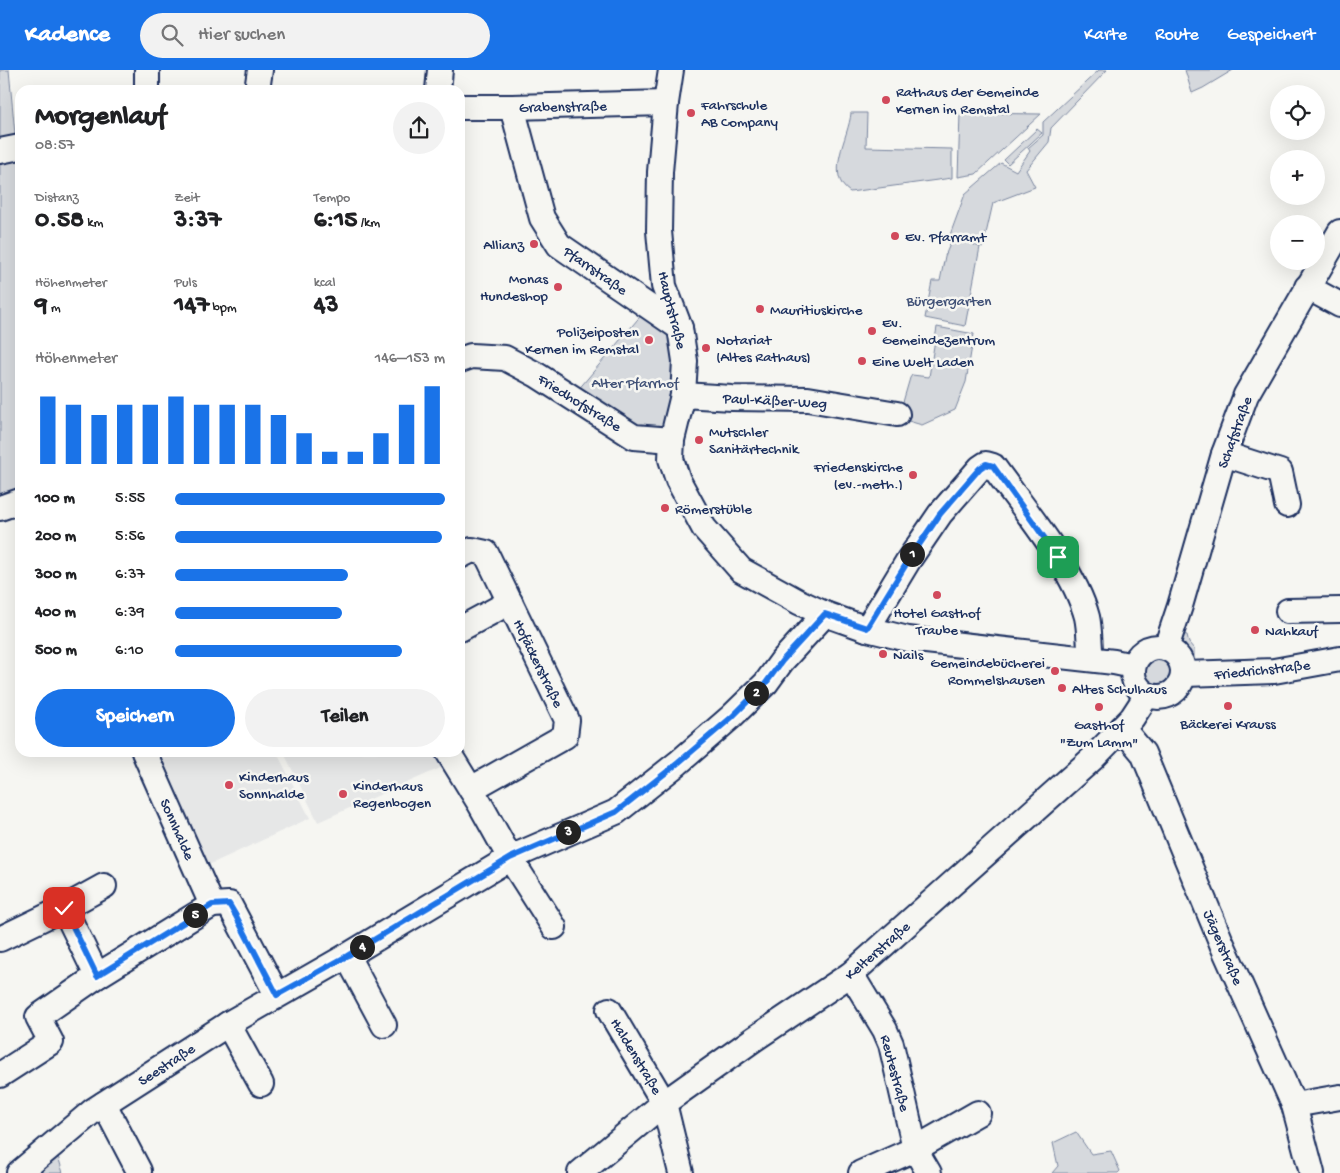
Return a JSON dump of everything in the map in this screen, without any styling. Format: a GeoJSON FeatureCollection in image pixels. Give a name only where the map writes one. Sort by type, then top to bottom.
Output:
{"type":"FeatureCollection","features":[{"type":"Feature","properties":{"kind":"street"},"geometry":{"type":"LineString","coordinates":[[147,70],[147,85]]}},
{"type":"Feature","properties":{"kind":"street"},"geometry":{"type":"LineString","coordinates":[[258,85],[260,70]]}},
{"type":"Feature","properties":{"kind":"street"},"geometry":{"type":"LineString","coordinates":[[438,85],[440,70]]}},
{"type":"Feature","properties":{"kind":"street","name":"Hauptstraße"},"geometry":{"type":"LineString","coordinates":[[671,70],[660,172],[660,258],[664,286],[680,328],[685,361],[682,395],[672,440],[671,458],[678,480],[704,528],[741,570],[825,614],[867,628],[908,639],[1091,659],[1134,666]]}},
{"type":"Feature","properties":{"kind":"street","name":"Grabenstraße"},"geometry":{"type":"LineString","coordinates":[[465,106],[666,104]]}},
{"type":"Feature","properties":{"kind":"street","name":"Pfarrstraße"},"geometry":{"type":"LineString","coordinates":[[512,107],[542,218],[559,245],[680,328]]}},
{"type":"Feature","properties":{"kind":"street"},"geometry":{"type":"LineString","coordinates":[[0,151],[15,148]]}},
{"type":"Feature","properties":{"kind":"street","name":"Schafstraße"},"geometry":{"type":"LineString","coordinates":[[1166,648],[1176,620],[1224,454],[1246,395],[1340,232]]}},
{"type":"Feature","properties":{"kind":"street"},"geometry":{"type":"LineString","coordinates":[[1307,287],[1340,305]]}},
{"type":"Feature","properties":{"kind":"street","name":"Friedhofstraße"},"geometry":{"type":"LineString","coordinates":[[465,358],[472,356],[505,358],[537,375],[634,437],[672,440]]}},
{"type":"Feature","properties":{"kind":"street","name":"Paul-Käßer-Weg"},"geometry":{"type":"LineString","coordinates":[[682,395],[808,399],[898,414]]}},
{"type":"Feature","properties":{"kind":"street"},"geometry":{"type":"LineString","coordinates":[[1224,454],[1280,472],[1287,505]]}},
{"type":"Feature","properties":{"kind":"street"},"geometry":{"type":"LineString","coordinates":[[867,628],[908,561],[940,514],[980,468],[986,464],[993,466],[1058,557],[1076,588],[1087,617],[1091,659]]}},
{"type":"Feature","properties":{"kind":"street"},"geometry":{"type":"LineString","coordinates":[[0,508],[15,503]]}},
{"type":"Feature","properties":{"kind":"street","name":"Hofäckerstraße"},"geometry":{"type":"LineString","coordinates":[[465,554],[472,550],[486,553],[567,720],[565,736],[471,789]]}},
{"type":"Feature","properties":{"kind":"street","name":"Hofäckerstraße"},"geometry":{"type":"LineString","coordinates":[[465,626],[510,602]]}},
{"type":"Feature","properties":{"kind":"street"},"geometry":{"type":"LineString","coordinates":[[1288,611],[1340,610]]}},
{"type":"Feature","properties":{"kind":"street","name":"Seestraße"},"geometry":{"type":"LineString","coordinates":[[19,1173],[73,1127],[104,1104],[228,1024],[347,956],[510,858],[616,812],[732,717],[766,683],[782,661],[825,614]]}},
{"type":"Feature","properties":{"kind":"street"},"geometry":{"type":"LineString","coordinates":[[1160,646],[1166,648],[1177,655],[1183,664],[1184,674],[1180,685],[1176,691],[1161,698],[1147,695],[1140,690],[1135,682],[1133,673],[1138,656],[1148,649],[1160,646]]}},
{"type":"Feature","properties":{"kind":"street","name":"Friedrichstraße"},"geometry":{"type":"LineString","coordinates":[[1184,674],[1274,671],[1340,659]]}},
{"type":"Feature","properties":{"kind":"street","name":"Kelterstraße"},"geometry":{"type":"LineString","coordinates":[[580,1173],[664,1103],[754,1039],[851,974],[1084,766],[1132,718],[1147,695]]}},
{"type":"Feature","properties":{"kind":"street","name":"Jägerstraße"},"geometry":{"type":"LineString","coordinates":[[1122,728],[1143,753],[1222,944],[1294,1105],[1312,1173]]}},
{"type":"Feature","properties":{"kind":"street","name":"Sonnhalde"},"geometry":{"type":"LineString","coordinates":[[146,757],[212,905]]}},
{"type":"Feature","properties":{"kind":"street"},"geometry":{"type":"LineString","coordinates":[[451,757],[510,858],[554,927]]}},
{"type":"Feature","properties":{"kind":"street"},"geometry":{"type":"LineString","coordinates":[[0,939],[104,886]]}},
{"type":"Feature","properties":{"kind":"street"},"geometry":{"type":"LineString","coordinates":[[0,1075],[51,1042],[38,1017],[97,976],[212,905],[229,904],[277,995]]}},
{"type":"Feature","properties":{"kind":"street"},"geometry":{"type":"LineString","coordinates":[[64,908],[97,976]]}},
{"type":"Feature","properties":{"kind":"street"},"geometry":{"type":"LineString","coordinates":[[347,956],[384,1025]]}},
{"type":"Feature","properties":{"kind":"street","name":"Reutestraße"},"geometry":{"type":"LineString","coordinates":[[851,974],[885,1030],[891,1044],[915,1149],[929,1173]]}},
{"type":"Feature","properties":{"kind":"street","name":"Haldenstraße"},"geometry":{"type":"LineString","coordinates":[[609,1010],[664,1103],[681,1173]]}},
{"type":"Feature","properties":{"kind":"street"},"geometry":{"type":"LineString","coordinates":[[228,1024],[261,1084]]}},
{"type":"Feature","properties":{"kind":"street"},"geometry":{"type":"LineString","coordinates":[[1294,1105],[1340,1097]]}},
{"type":"Feature","properties":{"kind":"street"},"geometry":{"type":"LineString","coordinates":[[104,1104],[139,1171]]}},
{"type":"Feature","properties":{"kind":"street"},"geometry":{"type":"LineString","coordinates":[[861,1173],[915,1149],[978,1113]]}},
{"type":"Feature","properties":{"kind":"shaded area","name":"Kinderhaus Sonnhalde"},"geometry":{"type":"Polygon","coordinates":[[[152,757],[279,757],[310,818],[202,868],[152,757]]]}},
{"type":"Feature","properties":{"kind":"shaded area","name":"Kinderhaus Regenbogen"},"geometry":{"type":"Polygon","coordinates":[[[286,757],[440,757],[445,766],[318,822],[286,757]]]}},
{"type":"Feature","properties":{"kind":"green space"},"geometry":{"type":"Polygon","coordinates":[[[0,70],[9,70],[15,145],[0,148],[0,70]]]}},
{"type":"Feature","properties":{"kind":"green space"},"geometry":{"type":"Polygon","coordinates":[[[1099,70],[1107,70],[1051,128],[1049,142],[1026,170],[1035,187],[993,203],[983,247],[950,235],[965,194],[1001,163],[1016,171],[1030,151],[1028,148],[1043,135],[1043,122],[1099,70]]]}},
{"type":"Feature","properties":{"kind":"green space"},"geometry":{"type":"Polygon","coordinates":[[[1185,70],[1233,70],[1192,93],[1185,70]]]}},
{"type":"Feature","properties":{"kind":"green space"},"geometry":{"type":"Polygon","coordinates":[[[851,113],[867,113],[866,147],[952,149],[952,178],[850,192],[842,185],[838,166],[851,113]]]}},
{"type":"Feature","properties":{"kind":"green space"},"geometry":{"type":"Polygon","coordinates":[[[960,113],[1041,114],[976,174],[958,177],[960,113]]]}},
{"type":"Feature","properties":{"kind":"green space"},"geometry":{"type":"Polygon","coordinates":[[[1037,129],[1042,133],[1008,164],[1004,160],[1037,129]]]}},
{"type":"Feature","properties":{"kind":"green space"},"geometry":{"type":"Polygon","coordinates":[[[15,155],[15,496],[0,500],[0,156],[15,155]]]}},
{"type":"Feature","properties":{"kind":"green space","name":"Bürgergarten"},"geometry":{"type":"Polygon","coordinates":[[[953,237],[980,247],[965,326],[925,318],[932,281],[940,281],[945,256],[953,237]]]}},
{"type":"Feature","properties":{"kind":"green space","name":"Alter Pfarrhof"},"geometry":{"type":"Polygon","coordinates":[[[643,313],[674,332],[672,397],[669,409],[658,432],[636,431],[577,391],[643,313]]]}},
{"type":"Feature","properties":{"kind":"green space"},"geometry":{"type":"Polygon","coordinates":[[[937,327],[974,334],[966,382],[955,410],[922,425],[905,420],[901,409],[912,375],[929,377],[937,327]]]}},
{"type":"Feature","properties":{"kind":"green space"},"geometry":{"type":"Polygon","coordinates":[[[1182,634],[1187,635],[1189,643],[1194,649],[1194,661],[1183,649],[1181,643],[1182,634]]]}},
{"type":"Feature","properties":{"kind":"green space"},"geometry":{"type":"Polygon","coordinates":[[[1159,657],[1165,658],[1173,666],[1173,678],[1165,686],[1159,687],[1153,686],[1145,678],[1144,672],[1145,666],[1153,658],[1159,657]]]}},
{"type":"Feature","properties":{"kind":"green space"},"geometry":{"type":"Polygon","coordinates":[[[1076,1132],[1091,1154],[1111,1151],[1120,1171],[1118,1173],[1052,1173],[1058,1166],[1053,1143],[1076,1132]]]}},
{"type":"Feature","properties":{"kind":"green space"},"geometry":{"type":"Polygon","coordinates":[[[55,1146],[63,1173],[27,1173],[55,1146]]]}},
{"type":"Feature","properties":{"kind":"place","name":"Rathaus der Gemeinde Kernen im Remstal"},"geometry":{"type":"Point","coordinates":[886,100]}},
{"type":"Feature","properties":{"kind":"place","name":"Fahrschule AB Company"},"geometry":{"type":"Point","coordinates":[691,113]}},
{"type":"Feature","properties":{"kind":"place","name":"Ev. Pfarramt"},"geometry":{"type":"Point","coordinates":[895,236]}},
{"type":"Feature","properties":{"kind":"place","name":"Allianz"},"geometry":{"type":"Point","coordinates":[534,244]}},
{"type":"Feature","properties":{"kind":"place","name":"Monas Hundeshop"},"geometry":{"type":"Point","coordinates":[558,287]}},
{"type":"Feature","properties":{"kind":"place","name":"Mauritiuskirche"},"geometry":{"type":"Point","coordinates":[760,309]}},
{"type":"Feature","properties":{"kind":"place","name":"Ev. Gemeindezentrum"},"geometry":{"type":"Point","coordinates":[872,331]}},
{"type":"Feature","properties":{"kind":"place","name":"Polizeiposten Kernen im Remstal"},"geometry":{"type":"Point","coordinates":[649,340]}},
{"type":"Feature","properties":{"kind":"place","name":"Notariat (Altes Rathaus)"},"geometry":{"type":"Point","coordinates":[706,348]}},
{"type":"Feature","properties":{"kind":"place","name":"Eine Welt Laden"},"geometry":{"type":"Point","coordinates":[862,361]}},
{"type":"Feature","properties":{"kind":"place","name":"Mutschler Sanitärtechnik"},"geometry":{"type":"Point","coordinates":[699,440]}},
{"type":"Feature","properties":{"kind":"place","name":"Friedenskirche (ev.-meth.)"},"geometry":{"type":"Point","coordinates":[913,475]}},
{"type":"Feature","properties":{"kind":"place","name":"Römerstüble"},"geometry":{"type":"Point","coordinates":[665,508]}},
{"type":"Feature","properties":{"kind":"place","name":"Hotel Gasthof Traube"},"geometry":{"type":"Point","coordinates":[937,595]}},
{"type":"Feature","properties":{"kind":"place","name":"Nahkauf"},"geometry":{"type":"Point","coordinates":[1255,630]}},
{"type":"Feature","properties":{"kind":"place","name":"Nails"},"geometry":{"type":"Point","coordinates":[883,654]}},
{"type":"Feature","properties":{"kind":"place","name":"Gemeindebücherei Rommelshausen"},"geometry":{"type":"Point","coordinates":[1055,671]}},
{"type":"Feature","properties":{"kind":"place","name":"Altes Schulhaus"},"geometry":{"type":"Point","coordinates":[1062,688]}},
{"type":"Feature","properties":{"kind":"place","name":"Bäckerei Krauss"},"geometry":{"type":"Point","coordinates":[1228,706]}},
{"type":"Feature","properties":{"kind":"place","name":"Gasthof \"Zum Lamm\""},"geometry":{"type":"Point","coordinates":[1099,707]}},
{"type":"Feature","properties":{"kind":"place","name":"Kinderhaus Sonnhalde"},"geometry":{"type":"Point","coordinates":[229,785]}},
{"type":"Feature","properties":{"kind":"place","name":"Kinderhaus Regenbogen"},"geometry":{"type":"Point","coordinates":[343,794]}},
{"type":"Feature","properties":{"kind":"route"},"geometry":{"type":"LineString","coordinates":[[64,908],[97,976],[212,905],[229,904],[277,995],[347,956],[510,858],[616,812],[732,717],[766,683],[782,661],[825,614],[867,628],[908,561],[940,514],[980,468],[986,464],[993,466],[1058,557]]}}]}
